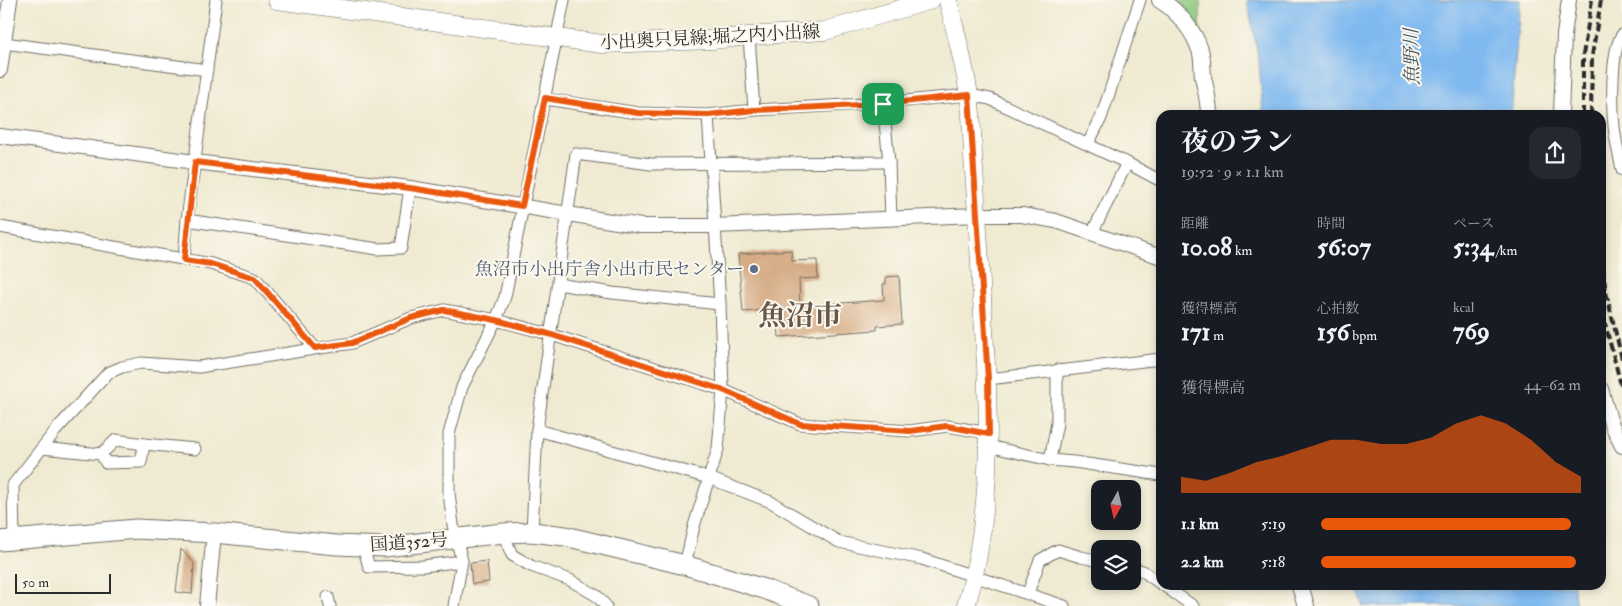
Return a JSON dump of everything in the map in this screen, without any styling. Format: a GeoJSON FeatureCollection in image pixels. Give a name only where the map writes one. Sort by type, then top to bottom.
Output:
{"type":"FeatureCollection","features":[{"type":"Feature","properties":{"kind":"highway","name":"国道352号"},"geometry":{"type":"LineString","coordinates":[[7,540],[136,529],[214,533],[336,545],[385,547],[502,533],[532,532],[565,536],[685,565],[764,589],[809,606]]}},
{"type":"Feature","properties":{"kind":"main road","name":"小出奥只見線;堀之内小出線"},"geometry":{"type":"LineString","coordinates":[[276,0],[602,44],[712,40],[825,31],[931,0]]}},
{"type":"Feature","properties":{"kind":"main road"},"geometry":{"type":"LineString","coordinates":[[948,0],[969,95],[988,379],[987,487],[975,575],[966,606]]}},
{"type":"Feature","properties":{"kind":"main road"},"geometry":{"type":"LineString","coordinates":[[1160,0],[1181,18],[1201,51],[1208,110]]}},
{"type":"Feature","properties":{"kind":"main road"},"geometry":{"type":"LineString","coordinates":[[1301,590],[1306,606]]}},
{"type":"Feature","properties":{"kind":"street"},"geometry":{"type":"LineString","coordinates":[[0,70],[10,0]]}},
{"type":"Feature","properties":{"kind":"street"},"geometry":{"type":"LineString","coordinates":[[184,260],[187,220],[216,0]]}},
{"type":"Feature","properties":{"kind":"street"},"geometry":{"type":"LineString","coordinates":[[454,606],[462,561],[453,525],[449,493],[449,434],[462,387],[496,320],[505,297],[564,0]]}},
{"type":"Feature","properties":{"kind":"street"},"geometry":{"type":"LineString","coordinates":[[1088,144],[1101,118],[1140,0]]}},
{"type":"Feature","properties":{"kind":"street"},"geometry":{"type":"LineString","coordinates":[[1561,110],[1564,35],[1569,0]]}},
{"type":"Feature","properties":{"kind":"street"},"geometry":{"type":"LineString","coordinates":[[1622,35],[1615,54],[1613,109],[1615,136],[1622,170]]}},
{"type":"Feature","properties":{"kind":"street"},"geometry":{"type":"LineString","coordinates":[[749,36],[754,110]]}},
{"type":"Feature","properties":{"kind":"street"},"geometry":{"type":"LineString","coordinates":[[4,43],[207,70]]}},
{"type":"Feature","properties":{"kind":"street"},"geometry":{"type":"LineString","coordinates":[[545,98],[638,113],[708,115],[754,110],[883,104],[969,95],[990,99],[1127,162],[1156,179]]}},
{"type":"Feature","properties":{"kind":"street"},"geometry":{"type":"LineString","coordinates":[[883,104],[889,162],[891,219]]}},
{"type":"Feature","properties":{"kind":"street"},"geometry":{"type":"LineString","coordinates":[[685,565],[718,450],[723,390],[720,304],[708,115]]}},
{"type":"Feature","properties":{"kind":"street"},"geometry":{"type":"LineString","coordinates":[[0,136],[410,188],[641,226],[714,226],[977,214],[1022,214],[1056,221],[1156,255]]}},
{"type":"Feature","properties":{"kind":"street"},"geometry":{"type":"LineString","coordinates":[[532,532],[537,430],[549,334],[576,154],[651,164],[889,162]]}},
{"type":"Feature","properties":{"kind":"street"},"geometry":{"type":"LineString","coordinates":[[1092,233],[1127,162]]}},
{"type":"Feature","properties":{"kind":"street"},"geometry":{"type":"LineString","coordinates":[[187,220],[378,249],[402,248],[410,188]]}},
{"type":"Feature","properties":{"kind":"street"},"geometry":{"type":"LineString","coordinates":[[0,227],[211,264],[255,278],[315,348]]}},
{"type":"Feature","properties":{"kind":"street"},"geometry":{"type":"LineString","coordinates":[[558,284],[612,293],[720,304]]}},
{"type":"Feature","properties":{"kind":"street"},"geometry":{"type":"LineString","coordinates":[[7,540],[13,486],[56,430],[108,373],[122,367],[141,363],[200,367],[352,343],[411,318],[444,310],[496,320],[549,334],[723,390],[800,424],[910,431],[947,426],[1050,460],[1156,474]]}},
{"type":"Feature","properties":{"kind":"street"},"geometry":{"type":"LineString","coordinates":[[988,379],[1156,360]]}},
{"type":"Feature","properties":{"kind":"street"},"geometry":{"type":"LineString","coordinates":[[1050,460],[1057,423],[1057,370]]}},
{"type":"Feature","properties":{"kind":"street"},"geometry":{"type":"LineString","coordinates":[[1606,406],[1611,423],[1622,446]]}},
{"type":"Feature","properties":{"kind":"street"},"geometry":{"type":"LineString","coordinates":[[537,430],[709,478],[771,502],[839,542],[922,559],[1064,606]]}},
{"type":"Feature","properties":{"kind":"street"},"geometry":{"type":"LineString","coordinates":[[42,448],[101,454],[116,440],[195,449]]}},
{"type":"Feature","properties":{"kind":"street"},"geometry":{"type":"LineString","coordinates":[[101,454],[106,463],[141,462],[144,444]]}},
{"type":"Feature","properties":{"kind":"street"},"geometry":{"type":"LineString","coordinates":[[207,606],[214,533]]}},
{"type":"Feature","properties":{"kind":"street"},"geometry":{"type":"LineString","coordinates":[[502,533],[512,555],[531,566],[570,580],[597,596],[606,606]]}},
{"type":"Feature","properties":{"kind":"street"},"geometry":{"type":"LineString","coordinates":[[363,546],[369,567],[424,566],[462,561]]}},
{"type":"Feature","properties":{"kind":"street"},"geometry":{"type":"LineString","coordinates":[[1028,594],[1040,560],[1058,550],[1091,559]]}},
{"type":"Feature","properties":{"kind":"street"},"geometry":{"type":"LineString","coordinates":[[1141,570],[1156,580]]}},
{"type":"Feature","properties":{"kind":"street"},"geometry":{"type":"LineString","coordinates":[[1170,590],[1193,606]]}},
{"type":"Feature","properties":{"kind":"green space"},"geometry":{"type":"Polygon","coordinates":[[[1160,0],[1200,0],[1201,51],[1160,0]]]}},
{"type":"Feature","properties":{"kind":"water","name":"魚野川"},"geometry":{"type":"Polygon","coordinates":[[[1247,0],[1520,0],[1511,110],[1263,110],[1259,60],[1247,0]]]}},
{"type":"Feature","properties":{"kind":"water"},"geometry":{"type":"Polygon","coordinates":[[[1358,590],[1574,590],[1576,606],[1363,606],[1358,590]]]}},
{"type":"Feature","properties":{"kind":"building"},"geometry":{"type":"Polygon","coordinates":[[[791,250],[792,261],[817,260],[818,278],[799,279],[800,306],[884,300],[883,284],[886,284],[886,277],[899,276],[902,324],[877,326],[877,330],[779,337],[777,309],[743,312],[738,254],[791,250]]]}},
{"type":"Feature","properties":{"kind":"building"},"geometry":{"type":"Polygon","coordinates":[[[181,549],[194,563],[192,594],[176,592],[181,549]]]}},
{"type":"Feature","properties":{"kind":"building"},"geometry":{"type":"Polygon","coordinates":[[[487,561],[489,582],[472,584],[470,563],[487,561]]]}},
{"type":"Feature","properties":{"kind":"railway"},"geometry":{"type":"LineString","coordinates":[[1583,110],[1583,55],[1592,0]]}},
{"type":"Feature","properties":{"kind":"railway"},"geometry":{"type":"LineString","coordinates":[[1591,110],[1592,56],[1601,0]]}},
{"type":"Feature","properties":{"kind":"railway"},"geometry":{"type":"LineString","coordinates":[[1606,292],[1622,359]]}},
{"type":"Feature","properties":{"kind":"railway"},"geometry":{"type":"LineString","coordinates":[[1606,327],[1622,389]]}},
{"type":"Feature","properties":{"kind":"place","name":"魚沼市小出庁舎小出市民センター"},"geometry":{"type":"Point","coordinates":[754,269]}},
{"type":"Feature","properties":{"kind":"district","name":"魚沼市"},"geometry":{"type":"Point","coordinates":[800,315]}},
{"type":"Feature","properties":{"kind":"route"},"geometry":{"type":"LineString","coordinates":[[969,95],[988,379],[989,434],[947,426],[910,431],[800,424],[723,390],[549,334],[496,320],[444,310],[411,318],[352,343],[315,348],[255,278],[211,264],[184,260],[195,162],[410,188],[522,206],[545,98],[638,113],[708,115],[754,110],[883,104],[969,95]]}}]}
